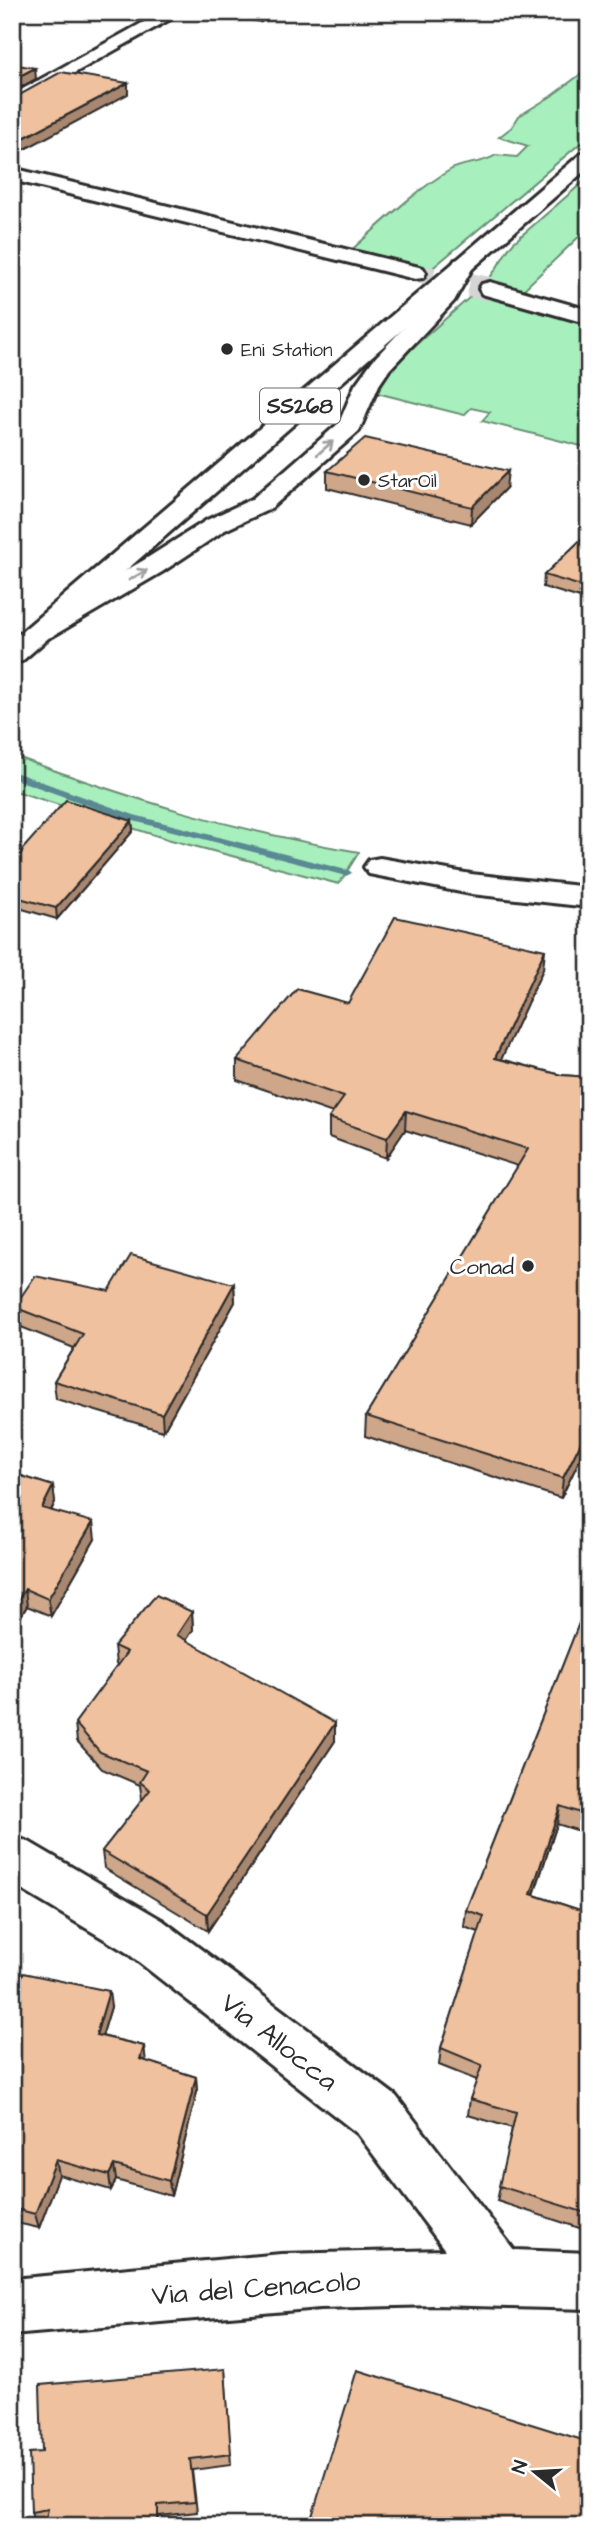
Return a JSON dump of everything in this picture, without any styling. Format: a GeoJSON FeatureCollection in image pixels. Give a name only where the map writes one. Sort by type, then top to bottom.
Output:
{"type":"FeatureCollection","features":[{"type":"Feature","properties":{"kind":"main road"},"geometry":{"type":"LineString","coordinates":[[12,103],[175,12]]}},
{"type":"Feature","properties":{"kind":"main road","name":"SS268"},"geometry":{"type":"LineString","coordinates":[[12,655],[589,157]]}},
{"type":"Feature","properties":{"kind":"main road"},"geometry":{"type":"LineString","coordinates":[[12,174],[415,273]]}},
{"type":"Feature","properties":{"kind":"main road"},"geometry":{"type":"LineString","coordinates":[[36,634],[153,566],[216,525],[261,504],[350,426],[368,385],[381,365],[446,296],[463,265]]}},
{"type":"Feature","properties":{"kind":"main road"},"geometry":{"type":"LineString","coordinates":[[490,289],[589,317]]}},
{"type":"Feature","properties":{"kind":"main road"},"geometry":{"type":"LineString","coordinates":[[380,866],[471,884],[589,897]]}},
{"type":"Feature","properties":{"kind":"main road","name":"Via Allocca"},"geometry":{"type":"LineString","coordinates":[[12,1858],[144,1936],[377,2115],[500,2277]]}},
{"type":"Feature","properties":{"kind":"main road","name":"Via del Cenacolo"},"geometry":{"type":"LineString","coordinates":[[12,2307],[280,2282],[500,2277],[589,2281]]}},
{"type":"Feature","properties":{"kind":"green space"},"geometry":{"type":"Polygon","coordinates":[[[589,68],[589,136],[428,272],[349,252],[410,198],[450,170],[496,155],[517,157],[528,146],[499,137],[512,127],[519,116],[589,68]]]}},
{"type":"Feature","properties":{"kind":"green space"},"geometry":{"type":"Polygon","coordinates":[[[589,177],[589,227],[518,295],[483,285],[514,242],[589,177]]]}},
{"type":"Feature","properties":{"kind":"green space"},"geometry":{"type":"Polygon","coordinates":[[[479,289],[589,320],[589,448],[482,421],[490,412],[471,408],[464,415],[373,392],[392,366],[479,289]]]}},
{"type":"Feature","properties":{"kind":"green space"},"geometry":{"type":"Polygon","coordinates":[[[12,755],[183,812],[314,844],[359,852],[339,884],[167,839],[12,790],[12,755]]]}},
{"type":"Feature","properties":{"kind":"building"},"geometry":{"type":"Polygon","coordinates":[[[12,64],[35,68],[12,80],[12,64]]]}},
{"type":"Feature","properties":{"kind":"building"},"geometry":{"type":"Polygon","coordinates":[[[61,72],[128,83],[12,144],[12,99],[61,72]]]}},
{"type":"Feature","properties":{"kind":"building"},"geometry":{"type":"Polygon","coordinates":[[[365,438],[508,471],[472,507],[327,471],[365,438]]]}},
{"type":"Feature","properties":{"kind":"building"},"geometry":{"type":"Polygon","coordinates":[[[589,532],[588,588],[544,575],[589,532]]]}},
{"type":"Feature","properties":{"kind":"building"},"geometry":{"type":"Polygon","coordinates":[[[66,800],[132,821],[56,908],[12,896],[12,864],[66,800]]]}},
{"type":"Feature","properties":{"kind":"building"},"geometry":{"type":"Polygon","coordinates":[[[395,917],[545,950],[495,1058],[561,1075],[589,1077],[589,1426],[563,1478],[366,1416],[528,1149],[406,1111],[387,1138],[329,1118],[344,1097],[237,1060],[297,989],[348,1003],[395,917]]]}},
{"type":"Feature","properties":{"kind":"building"},"geometry":{"type":"Polygon","coordinates":[[[131,1255],[234,1284],[162,1414],[54,1381],[83,1334],[14,1307],[35,1276],[109,1291],[131,1255]]]}},
{"type":"Feature","properties":{"kind":"building"},"geometry":{"type":"Polygon","coordinates":[[[12,1473],[53,1486],[42,1508],[93,1522],[48,1599],[25,1589],[12,1610],[12,1473]]]}},
{"type":"Feature","properties":{"kind":"building"},"geometry":{"type":"Polygon","coordinates":[[[156,1595],[192,1612],[177,1635],[335,1723],[207,1914],[102,1851],[150,1790],[140,1782],[147,1771],[100,1752],[75,1723],[127,1652],[114,1646],[156,1595]]]}},
{"type":"Feature","properties":{"kind":"building"},"geometry":{"type":"Polygon","coordinates":[[[589,1598],[589,1816],[560,1806],[531,1894],[589,1913],[589,2214],[499,2186],[516,2112],[470,2099],[482,2065],[441,2048],[484,1916],[466,1910],[589,1598]]]}},
{"type":"Feature","properties":{"kind":"building"},"geometry":{"type":"Polygon","coordinates":[[[23,1973],[109,1991],[96,2035],[144,2046],[140,2059],[196,2077],[169,2181],[114,2165],[109,2175],[56,2160],[35,2214],[12,2208],[12,2004],[23,1973]]]}},
{"type":"Feature","properties":{"kind":"building"},"geometry":{"type":"Polygon","coordinates":[[[225,2369],[231,2454],[190,2459],[195,2502],[158,2505],[158,2526],[44,2526],[48,2509],[31,2512],[29,2453],[42,2452],[40,2385],[225,2369]]]}},
{"type":"Feature","properties":{"kind":"building"},"geometry":{"type":"Polygon","coordinates":[[[357,2370],[589,2442],[589,2526],[309,2526],[357,2370]]]}},
{"type":"Feature","properties":{"kind":"waterway"},"geometry":{"type":"LineString","coordinates":[[12,774],[130,817],[346,873]]}},
{"type":"Feature","properties":{"kind":"tunnel"},"geometry":{"type":"LineString","coordinates":[[415,273],[477,286]]}},
{"type":"Feature","properties":{"kind":"tunnel"},"geometry":{"type":"LineString","coordinates":[[469,285],[490,289]]}},
{"type":"Feature","properties":{"kind":"place","name":"Eni Station"},"geometry":{"type":"Point","coordinates":[227,349]}},
{"type":"Feature","properties":{"kind":"place","name":"StarOil"},"geometry":{"type":"Point","coordinates":[364,480]}},
{"type":"Feature","properties":{"kind":"place","name":"Conad"},"geometry":{"type":"Point","coordinates":[528,1266]}}]}
